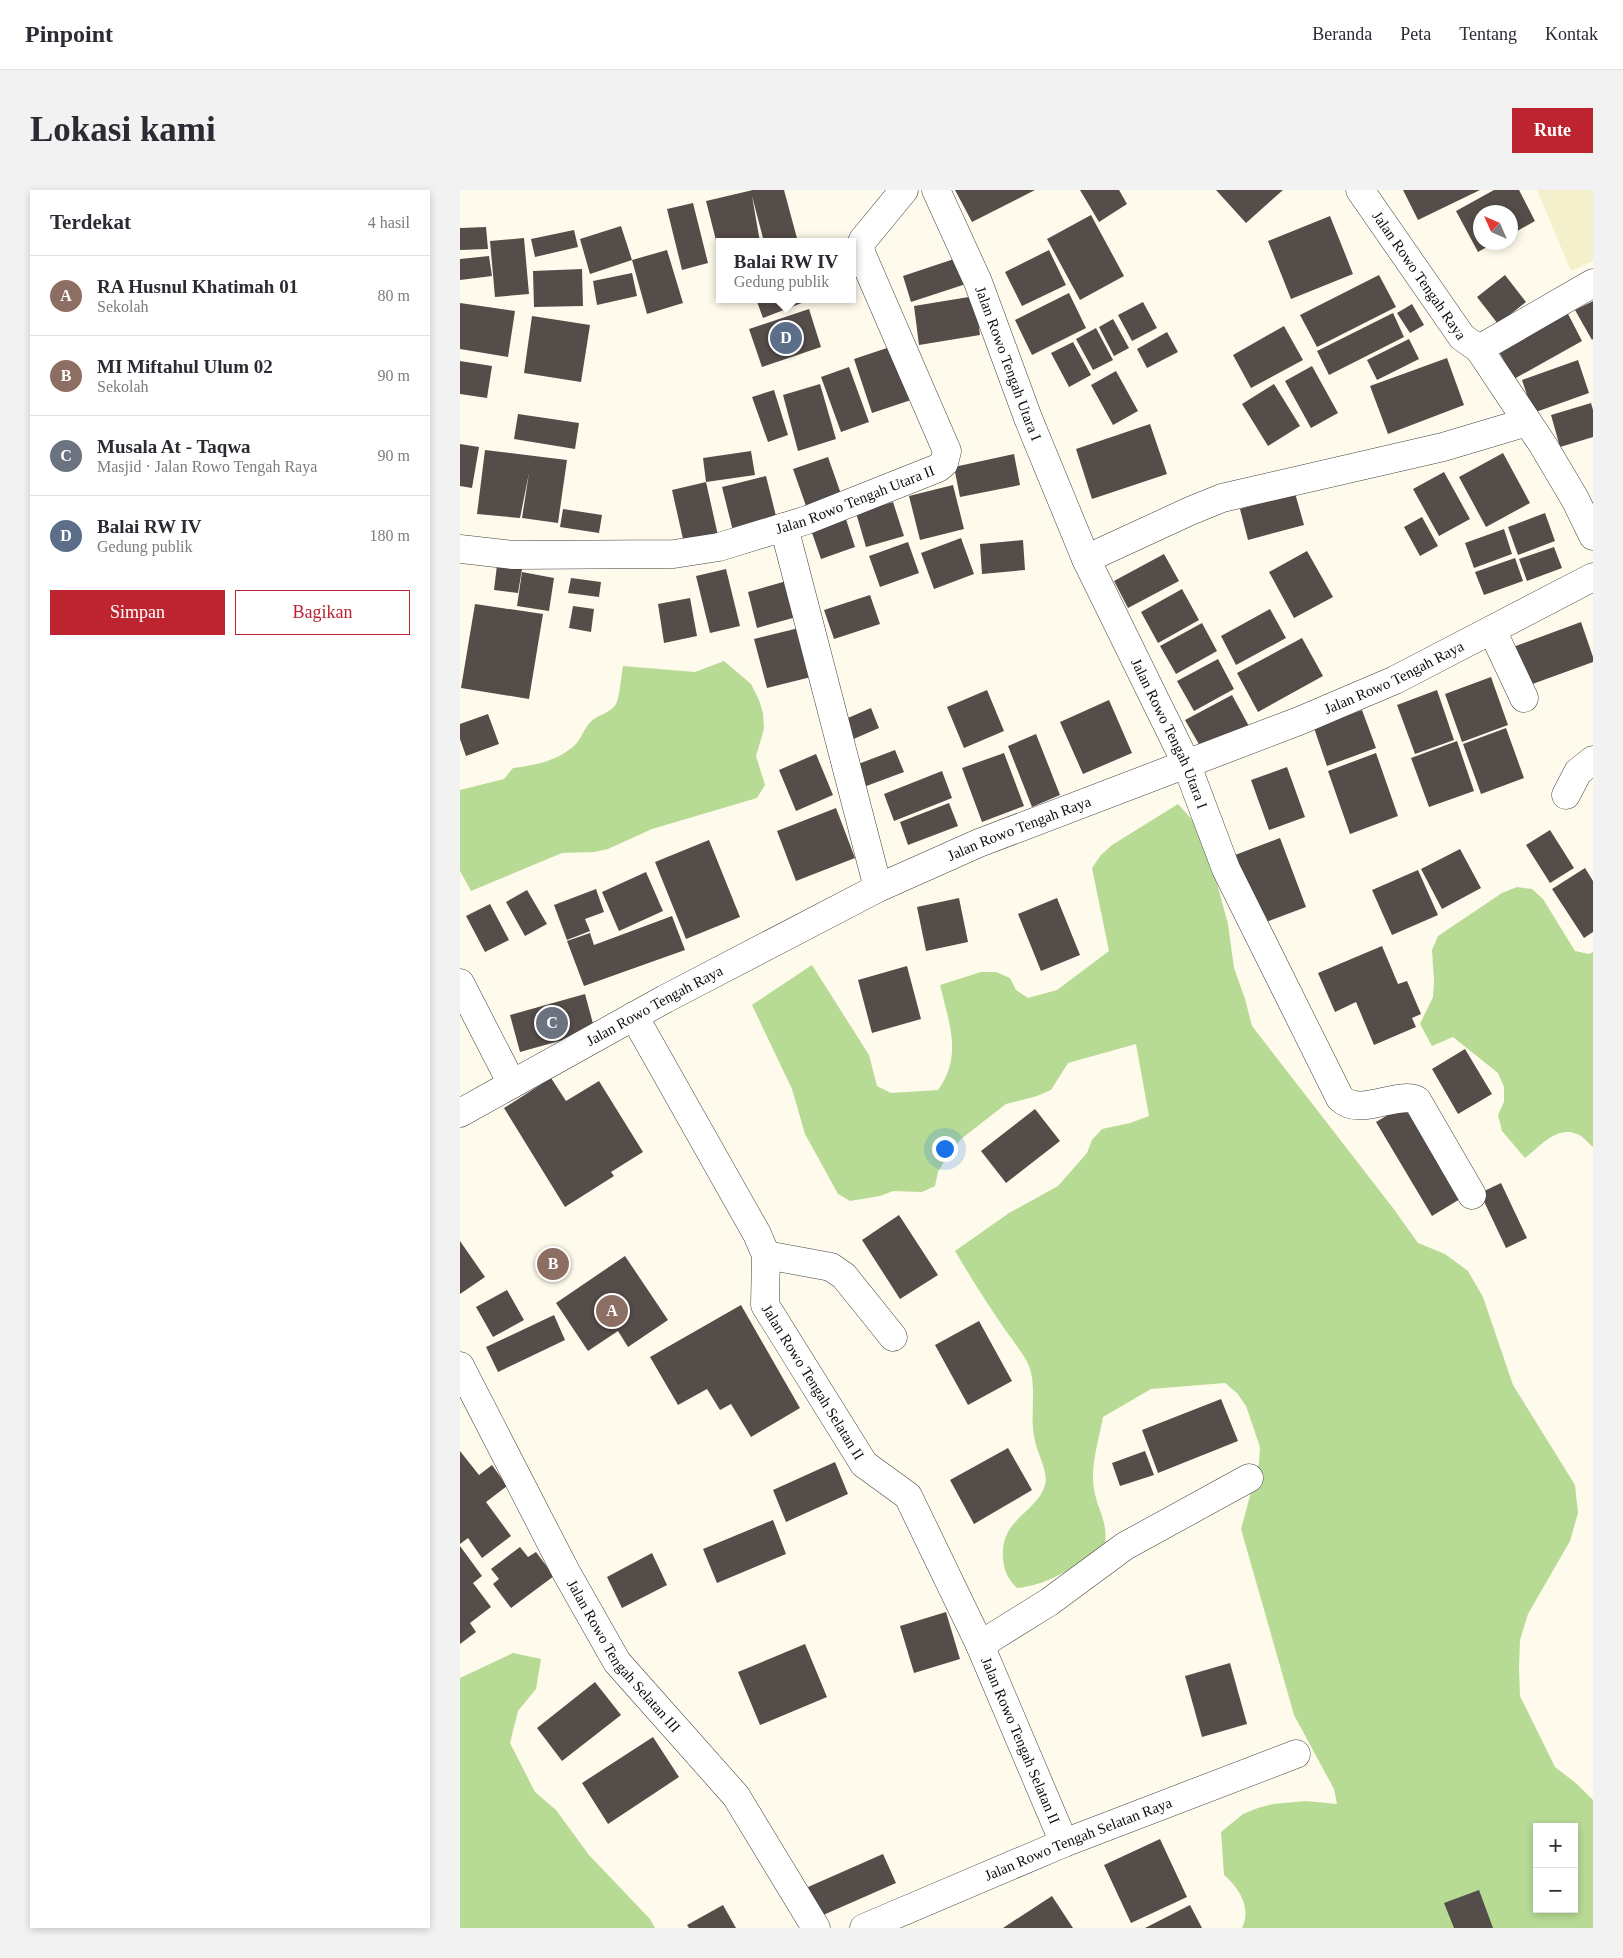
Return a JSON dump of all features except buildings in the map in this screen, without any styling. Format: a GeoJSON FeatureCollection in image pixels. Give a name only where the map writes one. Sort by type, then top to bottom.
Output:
{"type":"FeatureCollection","features":[{"type":"Feature","properties":{"kind":"street","name":"Jalan Rowo Tengah Utara II"},"geometry":{"type":"LineString","coordinates":[[460,550],[513,555],[674,554],[720,547],[807,520],[938,468],[947,458],[947,452],[860,247],[863,240],[904,190]]}},
{"type":"Feature","properties":{"kind":"street","name":"Jalan Rowo Tengah Utara I"},"geometry":{"type":"LineString","coordinates":[[936,190],[978,282],[1028,418],[1086,560],[1186,763],[1226,869],[1340,1098],[1353,1106],[1380,1104],[1409,1098],[1417,1100],[1472,1195]]}},
{"type":"Feature","properties":{"kind":"street","name":"Jalan Rowo Tengah Raya"},"geometry":{"type":"LineString","coordinates":[[1360,190],[1462,337],[1479,349],[1527,422],[1584,497],[1593,536]]}},
{"type":"Feature","properties":{"kind":"street"},"geometry":{"type":"LineString","coordinates":[[1479,349],[1593,282]]}},
{"type":"Feature","properties":{"kind":"street"},"geometry":{"type":"LineString","coordinates":[[1086,560],[1222,498],[1443,447],[1527,422]]}},
{"type":"Feature","properties":{"kind":"street"},"geometry":{"type":"LineString","coordinates":[[784,527],[878,888]]}},
{"type":"Feature","properties":{"kind":"street","name":"Jalan Rowo Tengah Raya"},"geometry":{"type":"LineString","coordinates":[[460,1113],[634,1016],[878,888],[979,843],[1299,721],[1395,680],[1593,577]]}},
{"type":"Feature","properties":{"kind":"street"},"geometry":{"type":"LineString","coordinates":[[1492,630],[1524,698]]}},
{"type":"Feature","properties":{"kind":"street"},"geometry":{"type":"LineString","coordinates":[[1566,795],[1578,772],[1593,760]]}},
{"type":"Feature","properties":{"kind":"street"},"geometry":{"type":"LineString","coordinates":[[460,983],[512,1084]]}},
{"type":"Feature","properties":{"kind":"street","name":"Jalan Rowo Tengah Selatan II"},"geometry":{"type":"LineString","coordinates":[[634,1016],[766,1255],[765,1305],[864,1464],[908,1496],[980,1645],[1064,1843]]}},
{"type":"Feature","properties":{"kind":"street"},"geometry":{"type":"LineString","coordinates":[[766,1255],[831,1267],[844,1276],[893,1337]]}},
{"type":"Feature","properties":{"kind":"street","name":"Jalan Rowo Tengah Selatan III"},"geometry":{"type":"LineString","coordinates":[[460,1366],[566,1572],[617,1662],[736,1796],[816,1928]]}},
{"type":"Feature","properties":{"kind":"street"},"geometry":{"type":"LineString","coordinates":[[980,1645],[1049,1602],[1125,1546],[1249,1478]]}},
{"type":"Feature","properties":{"kind":"street","name":"Jalan Rowo Tengah Selatan Raya"},"geometry":{"type":"LineString","coordinates":[[864,1928],[1064,1843],[1296,1754]]}},
{"type":"Feature","properties":{"kind":"shaded area"},"geometry":{"type":"Polygon","coordinates":[[[1537,190],[1593,190],[1593,261],[1571,271],[1537,190]]]}},
{"type":"Feature","properties":{"kind":"green space"},"geometry":{"type":"Polygon","coordinates":[[[724,661],[751,684],[763,713],[764,729],[756,756],[765,785],[757,798],[652,829],[608,849],[594,852],[562,853],[471,891],[460,871],[460,790],[504,779],[513,768],[547,761],[569,750],[576,744],[591,721],[609,711],[616,704],[623,666],[695,672],[724,661]]]}},
{"type":"Feature","properties":{"kind":"green space"},"geometry":{"type":"Polygon","coordinates":[[[1178,804],[1203,832],[1228,924],[1234,968],[1252,1026],[1418,1243],[1445,1254],[1468,1271],[1483,1297],[1513,1385],[1575,1485],[1578,1513],[1570,1541],[1528,1614],[1520,1640],[1520,1696],[1555,1767],[1577,1784],[1593,1800],[1593,1928],[1242,1928],[1245,1921],[1245,1906],[1235,1886],[1224,1875],[1221,1832],[1243,1814],[1273,1804],[1306,1801],[1337,1804],[1334,1789],[1294,1715],[1241,1529],[1259,1463],[1260,1447],[1246,1406],[1237,1393],[1225,1383],[1151,1389],[1103,1417],[1094,1462],[1093,1480],[1104,1523],[1105,1546],[1063,1573],[1041,1583],[1017,1588],[1007,1574],[1003,1558],[1007,1534],[1041,1495],[1046,1480],[1033,1432],[1032,1378],[1023,1355],[955,1251],[1009,1213],[1058,1186],[1087,1153],[1092,1140],[1102,1129],[1130,1123],[1149,1116],[1136,1044],[1068,1063],[1051,1090],[1037,1096],[1006,1104],[961,1139],[938,1172],[935,1186],[922,1192],[893,1191],[880,1196],[850,1201],[838,1194],[805,1134],[792,1089],[752,1005],[812,965],[869,1055],[877,1086],[891,1093],[938,1090],[946,1077],[952,1052],[950,1026],[940,985],[981,972],[996,972],[1010,978],[1016,990],[1028,998],[1057,990],[1109,951],[1092,868],[1101,855],[1112,845],[1178,804]]]}},
{"type":"Feature","properties":{"kind":"green space"},"geometry":{"type":"Polygon","coordinates":[[[1517,887],[1532,889],[1543,899],[1575,951],[1589,954],[1593,952],[1593,1147],[1579,1135],[1562,1132],[1549,1138],[1525,1158],[1502,1131],[1498,1115],[1504,1102],[1504,1087],[1498,1073],[1453,1037],[1432,1046],[1420,1024],[1433,997],[1432,950],[1438,936],[1502,893],[1517,887]]]}},
{"type":"Feature","properties":{"kind":"green space"},"geometry":{"type":"Polygon","coordinates":[[[513,1653],[541,1659],[536,1689],[518,1711],[510,1743],[535,1792],[556,1810],[589,1855],[650,1919],[655,1928],[460,1928],[460,1678],[513,1653]]]}},
{"type":"Feature","properties":{"kind":"place","name":"Balai RW IV"},"geometry":{"type":"Point","coordinates":[786,338]}},
{"type":"Feature","properties":{"kind":"place","name":"Musala At - Taqwa"},"geometry":{"type":"Point","coordinates":[552,1023]}},
{"type":"Feature","properties":{"kind":"place","name":"MI Miftahul Ulum 02"},"geometry":{"type":"Point","coordinates":[553,1264]}},
{"type":"Feature","properties":{"kind":"place","name":"RA Husnul Khatimah 01"},"geometry":{"type":"Point","coordinates":[612,1311]}}]}
